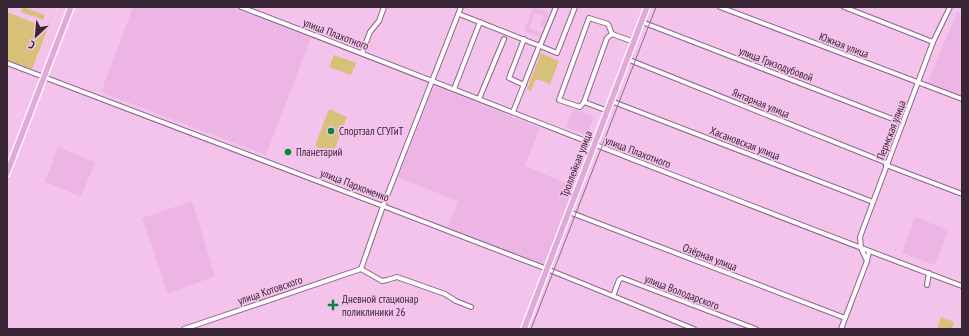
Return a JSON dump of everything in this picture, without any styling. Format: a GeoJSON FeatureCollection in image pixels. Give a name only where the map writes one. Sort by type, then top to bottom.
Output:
{"type":"FeatureCollection","features":[{"type":"Feature","properties":{"kind":"main road"},"geometry":{"type":"LineString","coordinates":[[7,172],[71,7]]}},
{"type":"Feature","properties":{"kind":"main road","name":"Троллейная улица"},"geometry":{"type":"LineString","coordinates":[[524,329],[648,7]]}},
{"type":"Feature","properties":{"kind":"street","name":"улица Плахотного"},"geometry":{"type":"LineString","coordinates":[[241,7],[433,80],[861,248],[962,286]]}},
{"type":"Feature","properties":{"kind":"street"},"geometry":{"type":"LineString","coordinates":[[362,53],[370,32],[379,20],[384,7]]}},
{"type":"Feature","properties":{"kind":"street"},"geometry":{"type":"LineString","coordinates":[[462,7],[383,206],[361,268],[382,281],[397,277],[445,294],[456,301],[471,307]]}},
{"type":"Feature","properties":{"kind":"street"},"geometry":{"type":"LineString","coordinates":[[513,112],[556,7]]}},
{"type":"Feature","properties":{"kind":"street"},"geometry":{"type":"LineString","coordinates":[[459,14],[524,39],[539,48],[557,53],[575,7]]}},
{"type":"Feature","properties":{"kind":"street","name":"Южная улица"},"geometry":{"type":"LineString","coordinates":[[720,7],[962,99]]}},
{"type":"Feature","properties":{"kind":"street"},"geometry":{"type":"LineString","coordinates":[[844,7],[933,42]]}},
{"type":"Feature","properties":{"kind":"street","name":"Пермская улица"},"geometry":{"type":"LineString","coordinates":[[861,248],[860,237],[933,42],[950,7]]}},
{"type":"Feature","properties":{"kind":"street"},"geometry":{"type":"LineString","coordinates":[[612,34],[607,38],[584,102],[580,107],[559,100],[589,18],[608,24],[612,34],[634,42]]}},
{"type":"Feature","properties":{"kind":"street"},"geometry":{"type":"LineString","coordinates":[[454,89],[480,22]]}},
{"type":"Feature","properties":{"kind":"street","name":"улица Гризодубовой"},"geometry":{"type":"LineString","coordinates":[[642,22],[903,123]]}},
{"type":"Feature","properties":{"kind":"street"},"geometry":{"type":"LineString","coordinates":[[479,99],[504,39]]}},
{"type":"Feature","properties":{"kind":"street"},"geometry":{"type":"LineString","coordinates":[[524,39],[509,78],[524,84]]}},
{"type":"Feature","properties":{"kind":"street","name":"Янтарная улица"},"geometry":{"type":"LineString","coordinates":[[627,59],[962,194]]}},
{"type":"Feature","properties":{"kind":"street","name":"улица Пархоменко"},"geometry":{"type":"LineString","coordinates":[[7,63],[182,128],[547,269],[694,329]]}},
{"type":"Feature","properties":{"kind":"street","name":"Хасановская улица"},"geometry":{"type":"LineString","coordinates":[[611,101],[873,202]]}},
{"type":"Feature","properties":{"kind":"street"},"geometry":{"type":"LineString","coordinates":[[584,102],[608,111]]}},
{"type":"Feature","properties":{"kind":"street","name":"Озёрная улица"},"geometry":{"type":"LineString","coordinates":[[569,212],[845,318]]}},
{"type":"Feature","properties":{"kind":"street"},"geometry":{"type":"LineString","coordinates":[[861,248],[867,261]]}},
{"type":"Feature","properties":{"kind":"street"},"geometry":{"type":"LineString","coordinates":[[841,329],[867,261],[869,251]]}},
{"type":"Feature","properties":{"kind":"street","name":"улица Котовского"},"geometry":{"type":"LineString","coordinates":[[184,329],[361,268]]}},
{"type":"Feature","properties":{"kind":"street"},"geometry":{"type":"LineString","coordinates":[[927,285],[929,273]]}},
{"type":"Feature","properties":{"kind":"street","name":"улица Володарского"},"geometry":{"type":"LineString","coordinates":[[613,296],[622,278],[756,329]]}},
{"type":"Feature","properties":{"kind":"shaded area"},"geometry":{"type":"Polygon","coordinates":[[[23,7],[45,15],[43,20],[21,12],[23,7]]]}},
{"type":"Feature","properties":{"kind":"shaded area"},"geometry":{"type":"Polygon","coordinates":[[[56,7],[32,69],[7,60],[7,12],[47,28],[56,7]]]}},
{"type":"Feature","properties":{"kind":"shaded area"},"geometry":{"type":"Polygon","coordinates":[[[133,7],[230,7],[311,38],[266,155],[101,92],[133,7]]]}},
{"type":"Feature","properties":{"kind":"shaded area"},"geometry":{"type":"Polygon","coordinates":[[[533,7],[549,13],[543,28],[540,27],[544,16],[535,13],[529,28],[541,33],[540,37],[524,31],[533,7]]]}},
{"type":"Feature","properties":{"kind":"shaded area"},"geometry":{"type":"Polygon","coordinates":[[[957,12],[962,14],[962,97],[927,84],[957,12]]]}},
{"type":"Feature","properties":{"kind":"shaded area"},"geometry":{"type":"Polygon","coordinates":[[[541,53],[559,61],[550,84],[536,79],[531,91],[527,89],[541,53]]]}},
{"type":"Feature","properties":{"kind":"shaded area"},"geometry":{"type":"Polygon","coordinates":[[[334,55],[356,63],[351,75],[329,67],[334,55]]]}},
{"type":"Feature","properties":{"kind":"shaded area"},"geometry":{"type":"Polygon","coordinates":[[[434,86],[540,128],[525,166],[575,187],[544,265],[448,227],[458,201],[398,177],[434,86]]]}},
{"type":"Feature","properties":{"kind":"shaded area","name":"Спортзал СГУГиТ"},"geometry":{"type":"Polygon","coordinates":[[[329,109],[347,117],[333,153],[315,146],[329,109]]]}},
{"type":"Feature","properties":{"kind":"shaded area"},"geometry":{"type":"Polygon","coordinates":[[[573,109],[594,117],[587,135],[566,127],[573,109]]]}},
{"type":"Feature","properties":{"kind":"shaded area"},"geometry":{"type":"Polygon","coordinates":[[[58,147],[95,162],[81,197],[45,182],[58,147]]]}},
{"type":"Feature","properties":{"kind":"shaded area"},"geometry":{"type":"Polygon","coordinates":[[[192,201],[215,276],[168,294],[142,218],[192,201]]]}},
{"type":"Feature","properties":{"kind":"shaded area"},"geometry":{"type":"Polygon","coordinates":[[[915,217],[948,230],[935,265],[902,253],[915,217]]]}},
{"type":"Feature","properties":{"kind":"shaded area"},"geometry":{"type":"Polygon","coordinates":[[[941,317],[954,322],[952,329],[937,329],[941,317]]]}},
{"type":"Feature","properties":{"kind":"tram line"},"geometry":{"type":"LineString","coordinates":[[531,329],[656,7]]}},
{"type":"Feature","properties":{"kind":"place","name":"Спортзал СГУГиТ"},"geometry":{"type":"Point","coordinates":[331,131]}},
{"type":"Feature","properties":{"kind":"place","name":"Планетарий"},"geometry":{"type":"Point","coordinates":[288,152]}},
{"type":"Feature","properties":{"kind":"place","name":"Дневной стационар поликлиники 26"},"geometry":{"type":"Point","coordinates":[333,305]}}]}
